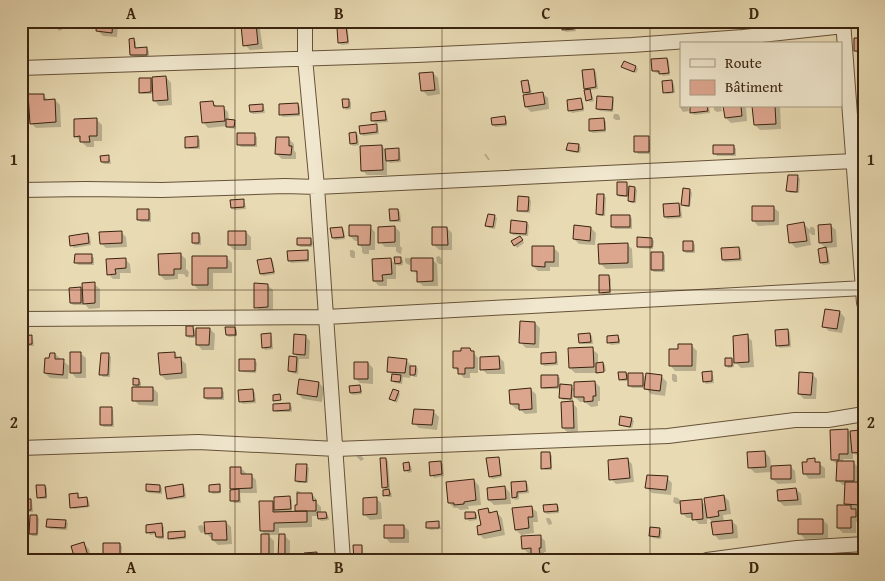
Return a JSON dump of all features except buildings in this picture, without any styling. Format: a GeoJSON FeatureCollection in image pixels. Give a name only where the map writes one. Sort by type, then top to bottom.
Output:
{"type":"FeatureCollection","features":[{"type":"Feature","properties":{"kind":"street"},"geometry":{"type":"LineString","coordinates":[[305,21],[305,58],[317,187],[342,560]]}},
{"type":"Feature","properties":{"kind":"street"},"geometry":{"type":"LineString","coordinates":[[21,68],[418,55],[632,45],[742,37],[844,23],[857,110],[854,161],[864,303]]}},
{"type":"Feature","properties":{"kind":"street"},"geometry":{"type":"LineString","coordinates":[[21,190],[317,187],[854,161]]}},
{"type":"Feature","properties":{"kind":"street"},"geometry":{"type":"LineString","coordinates":[[21,319],[326,318],[863,288]]}},
{"type":"Feature","properties":{"kind":"street"},"geometry":{"type":"LineString","coordinates":[[21,448],[198,442],[336,449],[668,436],[794,420],[828,420],[864,414]]}},
{"type":"Feature","properties":{"kind":"street"},"geometry":{"type":"LineString","coordinates":[[707,560],[797,548],[864,544]]}}]}
